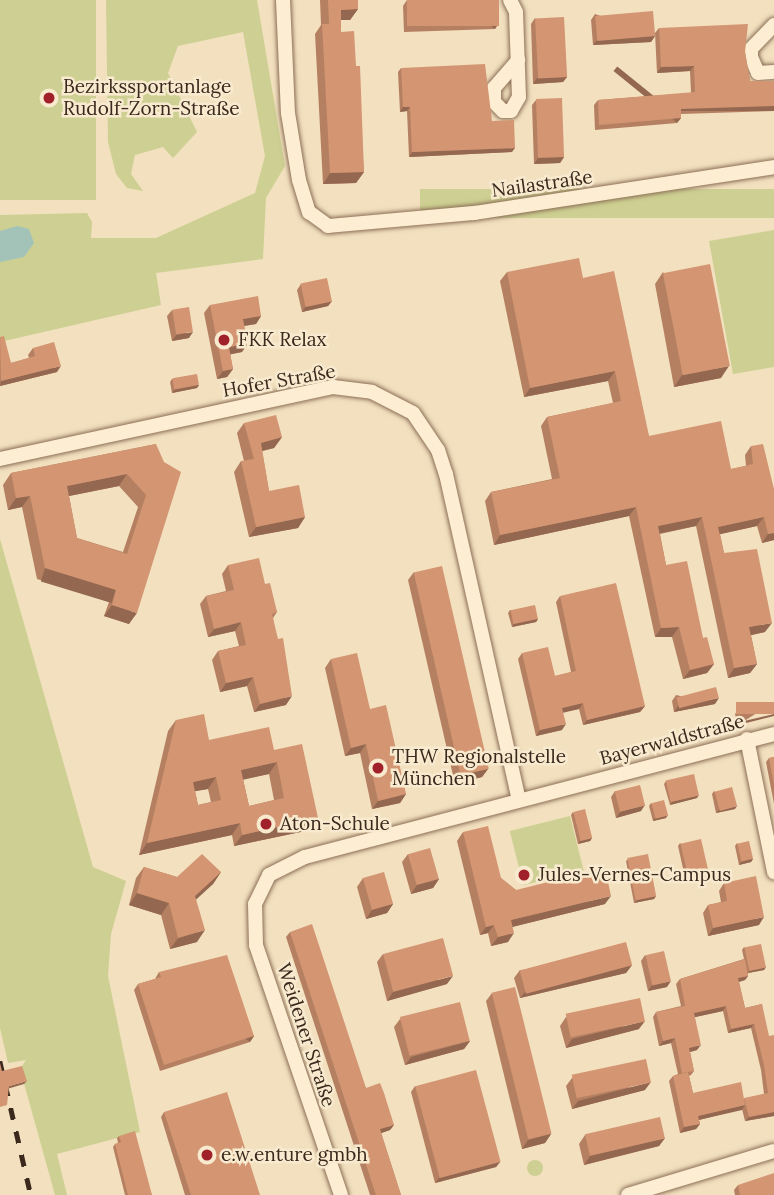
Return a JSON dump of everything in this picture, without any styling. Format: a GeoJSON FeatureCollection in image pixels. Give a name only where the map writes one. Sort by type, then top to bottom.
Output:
{"type":"FeatureCollection","features":[{"type":"Feature","properties":{"kind":"street","name":"Nailastraße"},"geometry":{"type":"LineString","coordinates":[[283,0],[288,113],[302,189],[316,221],[339,226],[474,213],[774,167]]}},
{"type":"Feature","properties":{"kind":"street"},"geometry":{"type":"LineString","coordinates":[[510,0],[516,12],[518,60]]}},
{"type":"Feature","properties":{"kind":"street"},"geometry":{"type":"LineString","coordinates":[[774,24],[751,49],[751,57],[758,73],[774,72]]}},
{"type":"Feature","properties":{"kind":"street","name":"Hofer Straße"},"geometry":{"type":"LineString","coordinates":[[0,459],[333,387],[373,392],[413,413],[438,450],[446,474],[519,800]]}},
{"type":"Feature","properties":{"kind":"street","name":"Bayerwaldstraße"},"geometry":{"type":"LineString","coordinates":[[262,884],[278,868],[305,858],[774,734]]}},
{"type":"Feature","properties":{"kind":"street"},"geometry":{"type":"LineString","coordinates":[[747,739],[774,872]]}},
{"type":"Feature","properties":{"kind":"street","name":"Weidener Straße"},"geometry":{"type":"LineString","coordinates":[[262,884],[254,915],[256,945],[341,1195]]}},
{"type":"Feature","properties":{"kind":"street"},"geometry":{"type":"LineString","coordinates":[[628,1195],[774,1152]]}},
{"type":"Feature","properties":{"kind":"green space","name":"Bezirkssportanlage Rudolf-Zorn-Straße"},"geometry":{"type":"Polygon","coordinates":[[[0,0],[96,0],[96,200],[0,200],[0,0]]]}},
{"type":"Feature","properties":{"kind":"green space"},"geometry":{"type":"Polygon","coordinates":[[[106,0],[257,0],[285,166],[266,198],[263,259],[156,273],[161,305],[0,342],[0,215],[87,213],[92,222],[91,238],[156,238],[255,193],[265,156],[243,32],[178,46],[168,73],[197,132],[173,158],[163,147],[135,155],[131,174],[143,191],[127,188],[116,174],[108,142],[106,0]]]}},
{"type":"Feature","properties":{"kind":"green space"},"geometry":{"type":"Polygon","coordinates":[[[420,189],[774,189],[774,218],[420,218],[420,189]]]}},
{"type":"Feature","properties":{"kind":"green space"},"geometry":{"type":"Polygon","coordinates":[[[774,230],[774,367],[733,374],[709,241],[774,230]]]}},
{"type":"Feature","properties":{"kind":"green space"},"geometry":{"type":"Polygon","coordinates":[[[0,539],[93,867],[126,881],[111,934],[108,976],[140,1132],[57,1154],[67,1195],[55,1195],[20,1069],[26,1060],[8,1063],[0,1028],[0,539]]]}},
{"type":"Feature","properties":{"kind":"green space"},"geometry":{"type":"Polygon","coordinates":[[[570,816],[584,870],[523,885],[510,831],[570,816]]]}},
{"type":"Feature","properties":{"kind":"green space"},"geometry":{"type":"Polygon","coordinates":[[[535,1160],[541,1162],[541,1174],[535,1176],[529,1174],[527,1168],[529,1162],[535,1160]]]}},
{"type":"Feature","properties":{"kind":"water"},"geometry":{"type":"Polygon","coordinates":[[[17,226],[29,229],[34,243],[24,257],[0,262],[0,231],[17,226]]]}},
{"type":"Feature","properties":{"kind":"building"},"geometry":{"type":"Polygon","coordinates":[[[328,0],[358,0],[358,9],[341,10],[341,32],[354,31],[356,66],[360,66],[364,172],[330,173],[322,24],[329,24],[328,0]]]}},
{"type":"Feature","properties":{"kind":"building"},"geometry":{"type":"Polygon","coordinates":[[[407,0],[499,0],[499,26],[407,26],[407,0]]]}},
{"type":"Feature","properties":{"kind":"building"},"geometry":{"type":"Polygon","coordinates":[[[653,11],[655,36],[597,41],[595,16],[653,11]]]}},
{"type":"Feature","properties":{"kind":"building"},"geometry":{"type":"Polygon","coordinates":[[[564,17],[567,77],[538,78],[535,19],[564,17]]]}},
{"type":"Feature","properties":{"kind":"building"},"geometry":{"type":"Polygon","coordinates":[[[748,24],[745,52],[750,81],[774,81],[774,106],[681,109],[681,118],[599,125],[598,100],[695,92],[694,66],[661,67],[659,28],[748,24]]]}},
{"type":"Feature","properties":{"kind":"building"},"geometry":{"type":"Polygon","coordinates":[[[485,64],[492,121],[514,120],[515,148],[412,152],[410,107],[403,107],[401,68],[485,64]]]}},
{"type":"Feature","properties":{"kind":"building"},"geometry":{"type":"Polygon","coordinates":[[[562,98],[564,157],[538,158],[536,99],[562,98]]]}},
{"type":"Feature","properties":{"kind":"building"},"geometry":{"type":"Polygon","coordinates":[[[579,258],[583,278],[614,271],[649,436],[721,421],[731,469],[753,464],[751,446],[763,444],[774,489],[774,533],[768,534],[764,517],[718,527],[724,553],[757,549],[772,623],[749,627],[757,664],[734,668],[702,517],[658,526],[666,565],[687,561],[703,638],[707,637],[714,664],[690,670],[679,627],[661,628],[636,507],[500,535],[491,492],[560,478],[547,417],[621,401],[615,371],[530,388],[507,272],[579,258]]]}},
{"type":"Feature","properties":{"kind":"building"},"geometry":{"type":"Polygon","coordinates":[[[710,264],[730,366],[683,375],[663,273],[710,264]]]}},
{"type":"Feature","properties":{"kind":"building"},"geometry":{"type":"Polygon","coordinates":[[[327,278],[332,301],[306,307],[301,284],[327,278]]]}},
{"type":"Feature","properties":{"kind":"building"},"geometry":{"type":"Polygon","coordinates":[[[258,296],[261,316],[243,319],[248,344],[229,347],[233,369],[223,371],[210,305],[258,296]]]}},
{"type":"Feature","properties":{"kind":"building"},"geometry":{"type":"Polygon","coordinates":[[[189,307],[193,332],[176,334],[172,310],[189,307]]]}},
{"type":"Feature","properties":{"kind":"building"},"geometry":{"type":"Polygon","coordinates":[[[4,336],[11,363],[35,356],[33,348],[54,342],[61,366],[1,381],[0,337],[4,336]]]}},
{"type":"Feature","properties":{"kind":"building"},"geometry":{"type":"Polygon","coordinates":[[[197,374],[199,385],[174,389],[172,378],[197,374]]]}},
{"type":"Feature","properties":{"kind":"building"},"geometry":{"type":"Polygon","coordinates":[[[276,415],[282,437],[261,443],[269,491],[299,485],[305,517],[256,527],[241,461],[254,459],[244,423],[276,415]]]}},
{"type":"Feature","properties":{"kind":"building"},"geometry":{"type":"Polygon","coordinates":[[[156,444],[164,462],[181,472],[137,613],[112,605],[116,590],[45,568],[30,496],[16,498],[11,473],[156,444]],[[127,474],[67,486],[77,538],[127,554],[146,495],[127,474]]]}},
{"type":"Feature","properties":{"kind":"building"},"geometry":{"type":"Polygon","coordinates":[[[259,558],[265,584],[270,583],[277,612],[272,614],[278,639],[283,638],[292,696],[260,704],[253,677],[226,683],[218,651],[246,645],[241,622],[214,629],[206,596],[234,590],[228,565],[259,558]]]}},
{"type":"Feature","properties":{"kind":"building"},"geometry":{"type":"Polygon","coordinates":[[[442,566],[489,769],[461,775],[414,573],[442,566]]]}},
{"type":"Feature","properties":{"kind":"building"},"geometry":{"type":"Polygon","coordinates":[[[616,583],[645,706],[587,720],[583,703],[562,708],[566,724],[540,730],[522,653],[548,647],[555,676],[576,671],[560,596],[616,583]]]}},
{"type":"Feature","properties":{"kind":"building"},"geometry":{"type":"Polygon","coordinates":[[[535,605],[538,619],[513,624],[511,610],[535,605]]]}},
{"type":"Feature","properties":{"kind":"building"},"geometry":{"type":"Polygon","coordinates":[[[357,653],[370,709],[386,705],[406,794],[378,801],[366,744],[351,748],[331,659],[357,653]]]}},
{"type":"Feature","properties":{"kind":"building"},"geometry":{"type":"Polygon","coordinates":[[[716,687],[719,698],[679,708],[676,698],[716,687]]]}},
{"type":"Feature","properties":{"kind":"building"},"geometry":{"type":"Polygon","coordinates":[[[736,702],[774,702],[774,714],[736,714],[736,702]]]}},
{"type":"Feature","properties":{"kind":"building"},"geometry":{"type":"Polygon","coordinates":[[[204,714],[209,740],[269,727],[274,750],[302,744],[318,818],[242,835],[240,823],[147,843],[176,720],[204,714]],[[277,762],[241,770],[249,806],[284,798],[277,762]],[[216,777],[193,782],[198,805],[221,800],[216,777]]]}},
{"type":"Feature","properties":{"kind":"building"},"geometry":{"type":"Polygon","coordinates":[[[774,757],[774,785],[769,758],[774,757]]]}},
{"type":"Feature","properties":{"kind":"building"},"geometry":{"type":"Polygon","coordinates":[[[694,774],[699,795],[671,802],[666,781],[694,774]]]}},
{"type":"Feature","properties":{"kind":"building"},"geometry":{"type":"Polygon","coordinates":[[[640,785],[645,805],[620,812],[615,791],[640,785]]]}},
{"type":"Feature","properties":{"kind":"building"},"geometry":{"type":"Polygon","coordinates":[[[732,787],[737,806],[720,811],[715,792],[732,787]]]}},
{"type":"Feature","properties":{"kind":"building"},"geometry":{"type":"Polygon","coordinates":[[[664,800],[668,815],[656,819],[651,803],[664,800]]]}},
{"type":"Feature","properties":{"kind":"building"},"geometry":{"type":"Polygon","coordinates":[[[585,809],[592,838],[581,841],[573,812],[585,809]]]}},
{"type":"Feature","properties":{"kind":"building"},"geometry":{"type":"Polygon","coordinates":[[[488,826],[501,878],[516,890],[605,868],[611,896],[511,920],[514,933],[498,937],[494,925],[486,927],[463,832],[488,826]]]}},
{"type":"Feature","properties":{"kind":"building"},"geometry":{"type":"Polygon","coordinates":[[[701,839],[709,875],[689,880],[681,844],[701,839]]]}},
{"type":"Feature","properties":{"kind":"building"},"geometry":{"type":"Polygon","coordinates":[[[749,841],[753,859],[741,861],[737,844],[749,841]]]}},
{"type":"Feature","properties":{"kind":"building"},"geometry":{"type":"Polygon","coordinates":[[[430,848],[439,879],[417,885],[408,854],[430,848]]]}},
{"type":"Feature","properties":{"kind":"building"},"geometry":{"type":"Polygon","coordinates":[[[202,854],[221,872],[195,896],[205,930],[178,938],[169,903],[137,893],[144,867],[177,877],[202,854]]]}},
{"type":"Feature","properties":{"kind":"building"},"geometry":{"type":"Polygon","coordinates":[[[648,854],[656,896],[636,900],[627,858],[648,854]]]}},
{"type":"Feature","properties":{"kind":"building"},"geometry":{"type":"Polygon","coordinates":[[[384,872],[393,904],[372,910],[363,878],[384,872]]]}},
{"type":"Feature","properties":{"kind":"building"},"geometry":{"type":"Polygon","coordinates":[[[756,876],[764,917],[713,928],[708,905],[727,901],[724,883],[756,876]]]}},
{"type":"Feature","properties":{"kind":"building"},"geometry":{"type":"Polygon","coordinates":[[[312,924],[366,1088],[380,1083],[384,1093],[394,1125],[380,1129],[401,1195],[376,1195],[290,932],[312,924]]]}},
{"type":"Feature","properties":{"kind":"building"},"geometry":{"type":"Polygon","coordinates":[[[443,938],[453,976],[393,992],[383,954],[443,938]]]}},
{"type":"Feature","properties":{"kind":"building"},"geometry":{"type":"Polygon","coordinates":[[[626,942],[632,965],[526,994],[520,970],[626,942]]]}},
{"type":"Feature","properties":{"kind":"building"},"geometry":{"type":"Polygon","coordinates":[[[761,944],[766,967],[749,971],[744,948],[761,944]]]}},
{"type":"Feature","properties":{"kind":"building"},"geometry":{"type":"Polygon","coordinates":[[[664,951],[671,981],[652,985],[645,955],[664,951]]]}},
{"type":"Feature","properties":{"kind":"building"},"geometry":{"type":"Polygon","coordinates":[[[227,955],[254,1036],[164,1065],[138,984],[161,977],[159,972],[227,955]]]}},
{"type":"Feature","properties":{"kind":"building"},"geometry":{"type":"Polygon","coordinates":[[[745,959],[748,976],[738,978],[745,1008],[762,1004],[769,1036],[774,1035],[774,1112],[749,1117],[744,1098],[768,1093],[754,1024],[731,1029],[726,1006],[694,1013],[701,1045],[689,1048],[694,1071],[682,1073],[675,1038],[663,1041],[656,1012],[685,1006],[680,979],[745,959]]]}},
{"type":"Feature","properties":{"kind":"building"},"geometry":{"type":"Polygon","coordinates":[[[515,987],[552,1134],[528,1139],[492,993],[515,987]]]}},
{"type":"Feature","properties":{"kind":"building"},"geometry":{"type":"Polygon","coordinates":[[[640,998],[645,1021],[571,1037],[566,1014],[640,998]]]}},
{"type":"Feature","properties":{"kind":"building"},"geometry":{"type":"Polygon","coordinates":[[[460,1002],[470,1041],[410,1056],[400,1017],[460,1002]]]}},
{"type":"Feature","properties":{"kind":"building"},"geometry":{"type":"Polygon","coordinates":[[[646,1059],[651,1082],[577,1098],[572,1075],[646,1059]]]}},
{"type":"Feature","properties":{"kind":"building"},"geometry":{"type":"Polygon","coordinates":[[[0,1063],[2,1071],[22,1066],[27,1081],[9,1086],[7,1105],[0,1107],[0,1063]]]}},
{"type":"Feature","properties":{"kind":"building"},"geometry":{"type":"Polygon","coordinates":[[[476,1070],[501,1162],[440,1178],[415,1086],[476,1070]]]}},
{"type":"Feature","properties":{"kind":"building"},"geometry":{"type":"Polygon","coordinates":[[[688,1072],[693,1093],[741,1082],[745,1105],[698,1116],[700,1124],[684,1127],[673,1076],[688,1072]]]}},
{"type":"Feature","properties":{"kind":"building","name":"e.w.enture gmbh"},"geometry":{"type":"Polygon","coordinates":[[[227,1092],[260,1195],[191,1195],[164,1112],[227,1092]]]}},
{"type":"Feature","properties":{"kind":"building"},"geometry":{"type":"Polygon","coordinates":[[[660,1117],[665,1138],[590,1156],[585,1134],[660,1117]]]}},
{"type":"Feature","properties":{"kind":"building"},"geometry":{"type":"Polygon","coordinates":[[[135,1131],[152,1195],[128,1195],[115,1144],[121,1142],[119,1136],[135,1131]]]}},
{"type":"Feature","properties":{"kind":"building"},"geometry":{"type":"Polygon","coordinates":[[[774,1173],[774,1195],[740,1195],[738,1185],[774,1173]]]}},
{"type":"Feature","properties":{"kind":"railway"},"geometry":{"type":"LineString","coordinates":[[0,1061],[31,1195]]}},
{"type":"Feature","properties":{"kind":"place","name":"Bezirkssportanlage Rudolf-Zorn-Straße"},"geometry":{"type":"Point","coordinates":[49,98]}},
{"type":"Feature","properties":{"kind":"place","name":"FKK Relax"},"geometry":{"type":"Point","coordinates":[224,340]}},
{"type":"Feature","properties":{"kind":"place","name":"THW Regionalstelle München"},"geometry":{"type":"Point","coordinates":[378,768]}},
{"type":"Feature","properties":{"kind":"place","name":"Aton-Schule"},"geometry":{"type":"Point","coordinates":[266,824]}},
{"type":"Feature","properties":{"kind":"place","name":"Jules-Vernes-Campus"},"geometry":{"type":"Point","coordinates":[524,875]}},
{"type":"Feature","properties":{"kind":"place","name":"e.w.enture gmbh"},"geometry":{"type":"Point","coordinates":[207,1155]}}]}
